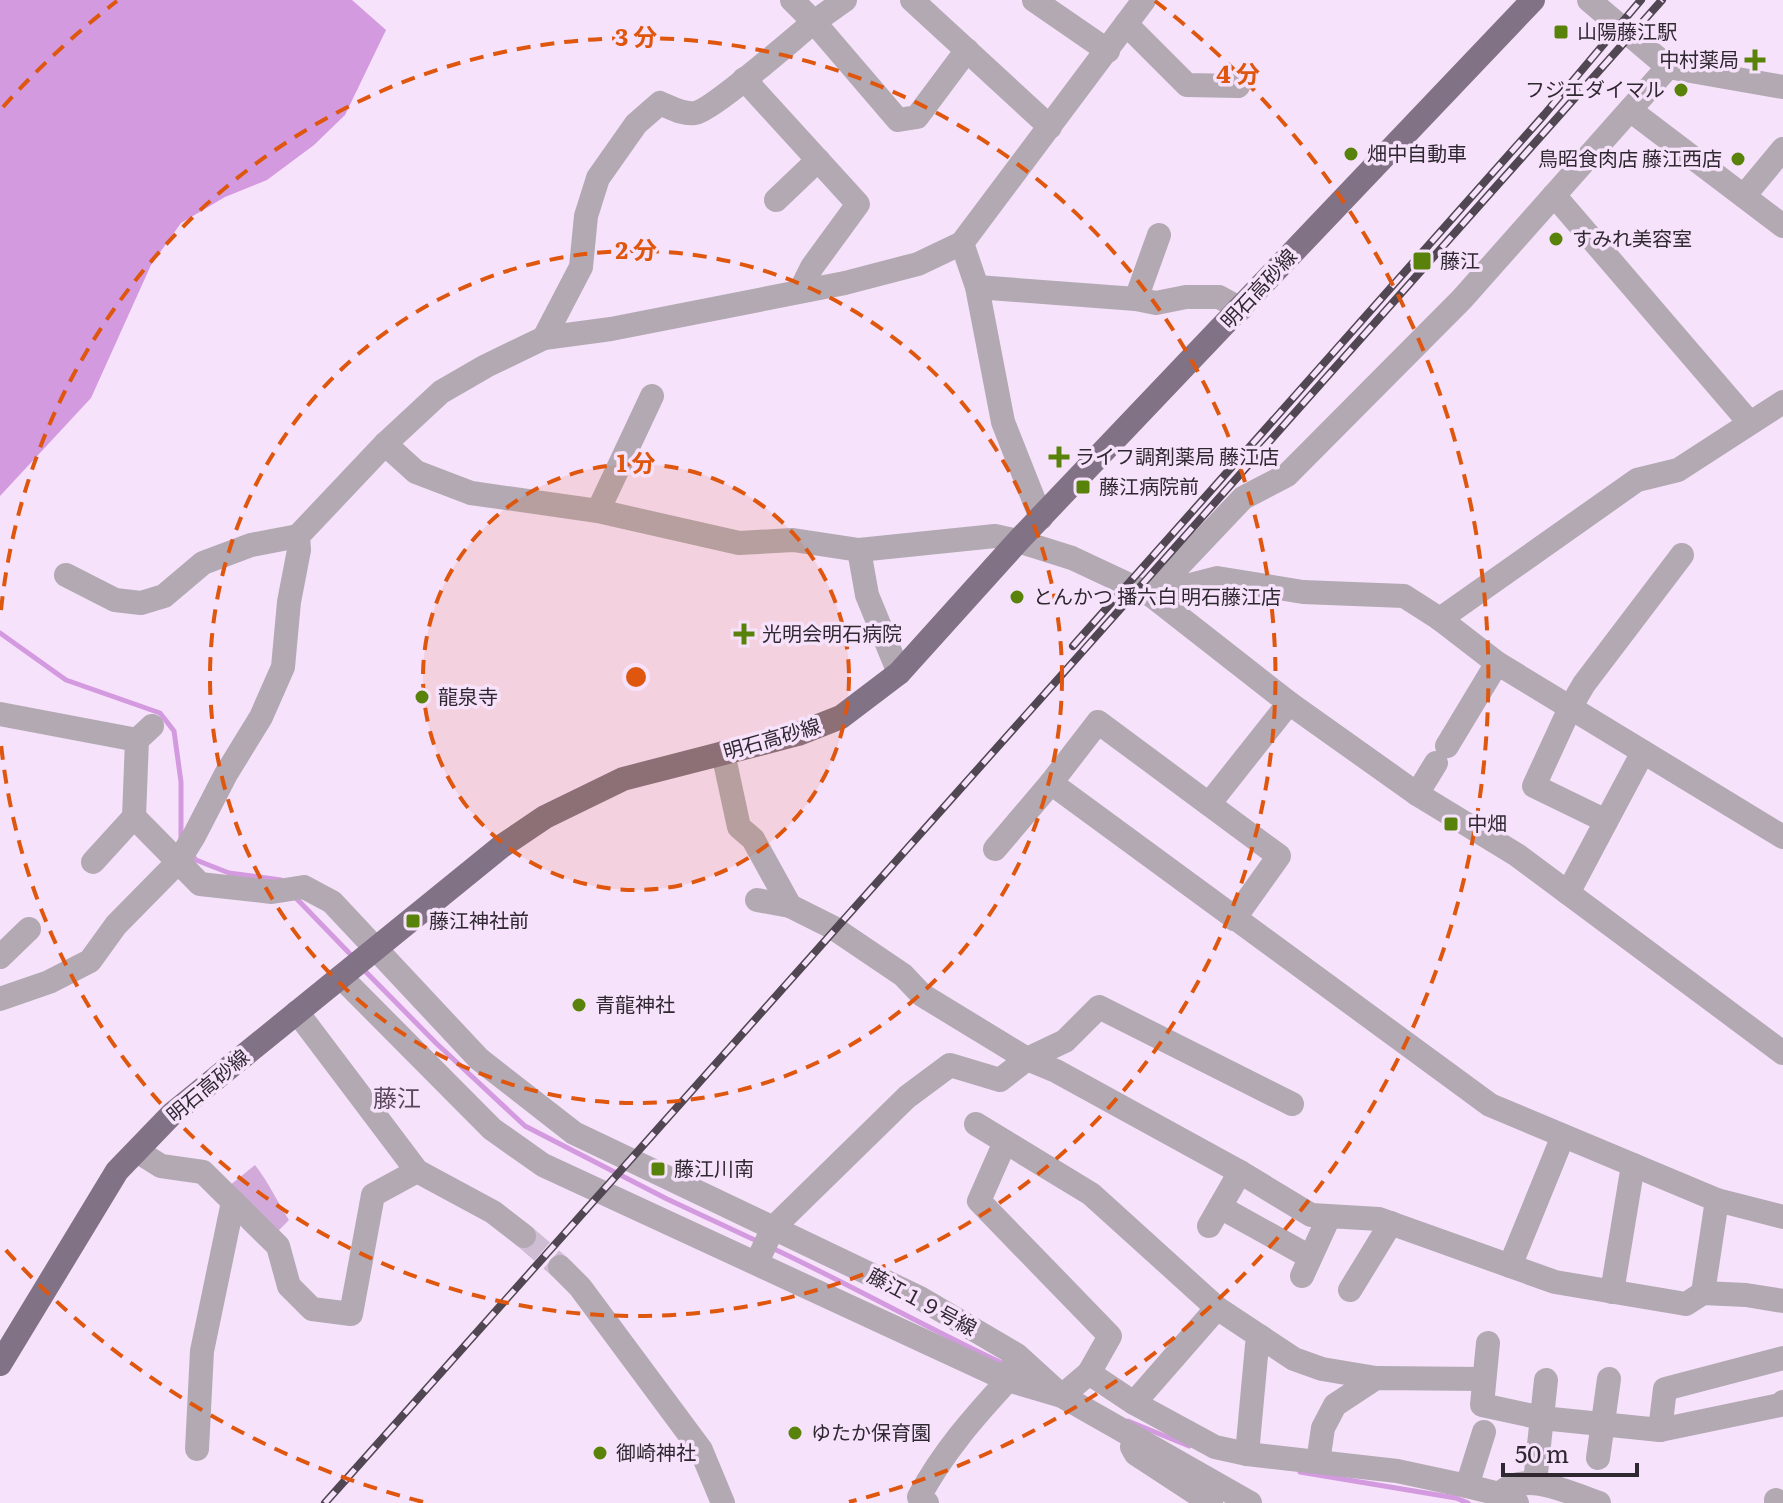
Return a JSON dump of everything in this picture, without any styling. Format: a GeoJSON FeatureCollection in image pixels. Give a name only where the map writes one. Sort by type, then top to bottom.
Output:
{"type":"FeatureCollection","features":[{"type":"Feature","properties":{"kind":"main road","name":"明石高砂線"},"geometry":{"type":"LineString","coordinates":[[0,1364],[117,1171],[172,1114],[502,846],[545,817],[623,779],[798,734],[841,717],[899,673],[1018,541],[1533,0]]}},
{"type":"Feature","properties":{"kind":"street"},"geometry":{"type":"LineString","coordinates":[[792,0],[898,120],[917,117],[967,50]]}},
{"type":"Feature","properties":{"kind":"street"},"geometry":{"type":"LineString","coordinates":[[544,338],[581,267],[586,216],[598,178],[636,124],[660,103],[686,114],[700,113],[845,0]]}},
{"type":"Feature","properties":{"kind":"street"},"geometry":{"type":"LineString","coordinates":[[912,0],[1050,127]]}},
{"type":"Feature","properties":{"kind":"street"},"geometry":{"type":"LineString","coordinates":[[1034,0],[1108,51]]}},
{"type":"Feature","properties":{"kind":"street"},"geometry":{"type":"LineString","coordinates":[[66,575],[115,600],[141,603],[164,596],[203,563],[251,545],[298,536],[385,444],[441,392],[544,338],[611,329],[800,291],[918,264],[962,243],[1144,0]]}},
{"type":"Feature","properties":{"kind":"street"},"geometry":{"type":"LineString","coordinates":[[1589,0],[1668,67],[1783,87]]}},
{"type":"Feature","properties":{"kind":"street"},"geometry":{"type":"LineString","coordinates":[[1126,24],[1187,85],[1238,86]]}},
{"type":"Feature","properties":{"kind":"street"},"geometry":{"type":"LineString","coordinates":[[1151,595],[1243,498],[1287,475],[1462,299],[1668,67]]}},
{"type":"Feature","properties":{"kind":"street"},"geometry":{"type":"LineString","coordinates":[[744,79],[858,204],[812,267],[800,291]]}},
{"type":"Feature","properties":{"kind":"street"},"geometry":{"type":"LineString","coordinates":[[1630,110],[1783,226]]}},
{"type":"Feature","properties":{"kind":"street"},"geometry":{"type":"LineString","coordinates":[[1744,196],[1783,149]]}},
{"type":"Feature","properties":{"kind":"street"},"geometry":{"type":"LineString","coordinates":[[776,200],[818,160]]}},
{"type":"Feature","properties":{"kind":"street"},"geometry":{"type":"LineString","coordinates":[[1554,195],[1749,422]]}},
{"type":"Feature","properties":{"kind":"street"},"geometry":{"type":"LineString","coordinates":[[1136,299],[1159,235]]}},
{"type":"Feature","properties":{"kind":"street"},"geometry":{"type":"LineString","coordinates":[[962,243],[977,287],[1003,422],[1041,518]]}},
{"type":"Feature","properties":{"kind":"street"},"geometry":{"type":"LineString","coordinates":[[977,287],[1156,303],[1186,297],[1219,297],[1241,309]]}},
{"type":"Feature","properties":{"kind":"street"},"geometry":{"type":"LineString","coordinates":[[598,511],[652,396]]}},
{"type":"Feature","properties":{"kind":"street"},"geometry":{"type":"LineString","coordinates":[[1440,619],[1637,480],[1678,470],[1783,402]]}},
{"type":"Feature","properties":{"kind":"street"},"geometry":{"type":"LineString","coordinates":[[385,444],[416,472],[467,492],[598,511],[739,543],[793,540],[859,550],[995,536],[1072,558],[1151,595],[1289,703],[1417,794],[1517,855],[1783,1053]]}},
{"type":"Feature","properties":{"kind":"street"},"geometry":{"type":"LineString","coordinates":[[0,999],[49,982],[90,961],[116,925],[178,862],[261,717],[283,667],[289,602],[299,550],[298,536]]}},
{"type":"Feature","properties":{"kind":"street"},"geometry":{"type":"LineString","coordinates":[[859,550],[867,595],[899,673]]}},
{"type":"Feature","properties":{"kind":"street"},"geometry":{"type":"LineString","coordinates":[[1606,821],[1534,786],[1584,684],[1682,555]]}},
{"type":"Feature","properties":{"kind":"street"},"geometry":{"type":"LineString","coordinates":[[1151,595],[1217,578],[1303,592],[1404,596],[1497,663],[1783,837]]}},
{"type":"Feature","properties":{"kind":"street"},"geometry":{"type":"LineString","coordinates":[[1417,794],[1497,663]]}},
{"type":"Feature","properties":{"kind":"street"},"geometry":{"type":"LineString","coordinates":[[1209,804],[1289,703]]}},
{"type":"Feature","properties":{"kind":"street"},"geometry":{"type":"LineString","coordinates":[[0,714],[144,733],[134,817],[93,862]]}},
{"type":"Feature","properties":{"kind":"street"},"geometry":{"type":"LineString","coordinates":[[995,849],[1098,722],[1279,856],[1234,919]]}},
{"type":"Feature","properties":{"kind":"street"},"geometry":{"type":"LineString","coordinates":[[1568,893],[1643,752]]}},
{"type":"Feature","properties":{"kind":"street"},"geometry":{"type":"LineString","coordinates":[[723,753],[739,827],[753,839],[790,906]]}},
{"type":"Feature","properties":{"kind":"street"},"geometry":{"type":"LineString","coordinates":[[1051,783],[1490,1105],[1717,1200],[1783,1217]]}},
{"type":"Feature","properties":{"kind":"street"},"geometry":{"type":"LineString","coordinates":[[134,817],[200,884],[272,892],[304,887],[332,902],[358,963],[492,1129],[543,1165],[1008,1380],[1062,1396],[1120,1426],[1247,1501]]}},
{"type":"Feature","properties":{"kind":"street"},"geometry":{"type":"LineString","coordinates":[[757,900],[790,906],[832,927],[903,975],[922,995],[1027,1059],[1056,1071],[1240,1172],[1311,1215],[1379,1219],[1555,1282],[1686,1304],[1703,1293],[1783,1301]]}},
{"type":"Feature","properties":{"kind":"street"},"geometry":{"type":"LineString","coordinates":[[0,957],[29,929]]}},
{"type":"Feature","properties":{"kind":"street","name":"藤江１９号線"},"geometry":{"type":"LineString","coordinates":[[358,963],[574,1133],[920,1298],[1017,1355],[1062,1396]]}},
{"type":"Feature","properties":{"kind":"street"},"geometry":{"type":"LineString","coordinates":[[757,1262],[773,1228],[907,1097],[950,1065],[1000,1080],[1027,1059],[1065,1041],[1099,1007],[1292,1104]]}},
{"type":"Feature","properties":{"kind":"street"},"geometry":{"type":"LineString","coordinates":[[297,1012],[417,1171],[493,1212],[524,1236]]}},
{"type":"Feature","properties":{"kind":"street"},"geometry":{"type":"LineString","coordinates":[[976,1124],[1091,1194],[1217,1308],[1294,1359],[1322,1369],[1376,1378],[1483,1379]]}},
{"type":"Feature","properties":{"kind":"street"},"geometry":{"type":"LineString","coordinates":[[1510,1266],[1563,1136]]}},
{"type":"Feature","properties":{"kind":"street"},"geometry":{"type":"LineString","coordinates":[[1005,1142],[979,1201],[1110,1336],[1089,1373],[1062,1396]]}},
{"type":"Feature","properties":{"kind":"street"},"geometry":{"type":"LineString","coordinates":[[137,1151],[161,1166],[203,1172],[278,1246],[289,1286],[312,1309],[351,1314],[373,1195],[417,1171]]}},
{"type":"Feature","properties":{"kind":"street"},"geometry":{"type":"LineString","coordinates":[[1612,1292],[1633,1165]]}},
{"type":"Feature","properties":{"kind":"street"},"geometry":{"type":"LineString","coordinates":[[1240,1172],[1214,1216],[1306,1266],[1329,1217]]}},
{"type":"Feature","properties":{"kind":"street"},"geometry":{"type":"LineString","coordinates":[[1703,1293],[1717,1200]]}},
{"type":"Feature","properties":{"kind":"street"},"geometry":{"type":"LineString","coordinates":[[197,1449],[202,1351],[233,1202]]}},
{"type":"Feature","properties":{"kind":"street"},"geometry":{"type":"LineString","coordinates":[[1350,1290],[1391,1223]]}},
{"type":"Feature","properties":{"kind":"street"},"geometry":{"type":"LineString","coordinates":[[560,1267],[580,1287],[701,1450],[723,1503]]}},
{"type":"Feature","properties":{"kind":"street"},"geometry":{"type":"LineString","coordinates":[[1134,1403],[1217,1308]]}},
{"type":"Feature","properties":{"kind":"street"},"geometry":{"type":"LineString","coordinates":[[1247,1454],[1257,1345],[1261,1337]]}},
{"type":"Feature","properties":{"kind":"street"},"geometry":{"type":"LineString","coordinates":[[1488,1343],[1482,1405],[1542,1418],[1660,1430],[1783,1402]]}},
{"type":"Feature","properties":{"kind":"street"},"geometry":{"type":"LineString","coordinates":[[927,1503],[919,1497],[955,1438],[1008,1380],[1017,1355]]}},
{"type":"Feature","properties":{"kind":"street"},"geometry":{"type":"LineString","coordinates":[[1660,1430],[1665,1389],[1783,1358]]}},
{"type":"Feature","properties":{"kind":"street"},"geometry":{"type":"LineString","coordinates":[[1089,1373],[1134,1403],[1215,1447],[1247,1454],[1397,1471],[1467,1486],[1508,1499],[1511,1484],[1535,1482],[1599,1503]]}},
{"type":"Feature","properties":{"kind":"street"},"geometry":{"type":"LineString","coordinates":[[1318,1462],[1323,1428],[1335,1405],[1376,1378]]}},
{"type":"Feature","properties":{"kind":"street"},"geometry":{"type":"LineString","coordinates":[[1598,1458],[1609,1379]]}},
{"type":"Feature","properties":{"kind":"street"},"geometry":{"type":"LineString","coordinates":[[1535,1482],[1546,1380]]}},
{"type":"Feature","properties":{"kind":"street"},"geometry":{"type":"LineString","coordinates":[[1120,1426],[1136,1454],[1211,1503]]}},
{"type":"Feature","properties":{"kind":"street"},"geometry":{"type":"LineString","coordinates":[[1467,1486],[1484,1432]]}},
{"type":"Feature","properties":{"kind":"shaded area"},"geometry":{"type":"Polygon","coordinates":[[[0,0],[352,0],[386,30],[345,115],[314,145],[267,180],[225,197],[181,223],[151,265],[91,398],[0,496],[0,0]]]}},
{"type":"Feature","properties":{"kind":"shaded area"},"geometry":{"type":"Polygon","coordinates":[[[255,1165],[289,1220],[274,1235],[229,1186],[255,1165]]]}},
{"type":"Feature","properties":{"kind":"waterway"},"geometry":{"type":"LineString","coordinates":[[0,633],[66,680],[160,713],[174,731],[181,782],[181,841]]}},
{"type":"Feature","properties":{"kind":"waterway"},"geometry":{"type":"LineString","coordinates":[[192,855],[196,860],[229,873],[281,880]]}},
{"type":"Feature","properties":{"kind":"waterway"},"geometry":{"type":"LineString","coordinates":[[295,897],[352,956]]}},
{"type":"Feature","properties":{"kind":"waterway"},"geometry":{"type":"LineString","coordinates":[[364,970],[525,1126],[759,1242]]}},
{"type":"Feature","properties":{"kind":"waterway"},"geometry":{"type":"LineString","coordinates":[[772,1248],[1006,1365]]}},
{"type":"Feature","properties":{"kind":"waterway"},"geometry":{"type":"LineString","coordinates":[[1128,1421],[1189,1446]]}},
{"type":"Feature","properties":{"kind":"waterway"},"geometry":{"type":"LineString","coordinates":[[1300,1472],[1456,1498],[1468,1503]]}},
{"type":"Feature","properties":{"kind":"tunnel"},"geometry":{"type":"LineString","coordinates":[[524,1236],[560,1267]]}},
{"type":"Feature","properties":{"kind":"railway"},"geometry":{"type":"LineString","coordinates":[[1073,646],[1544,115],[1641,0]]}},
{"type":"Feature","properties":{"kind":"railway"},"geometry":{"type":"LineString","coordinates":[[325,1503],[1662,0]]}},
{"type":"Feature","properties":{"kind":"place","name":"山陽藤江駅"},"geometry":{"type":"Point","coordinates":[1561,32]}},
{"type":"Feature","properties":{"kind":"place","name":"中村薬局"},"geometry":{"type":"Point","coordinates":[1755,60]}},
{"type":"Feature","properties":{"kind":"place","name":"フジエダイマル"},"geometry":{"type":"Point","coordinates":[1681,90]}},
{"type":"Feature","properties":{"kind":"place","name":"畑中自動車"},"geometry":{"type":"Point","coordinates":[1351,154]}},
{"type":"Feature","properties":{"kind":"place","name":"鳥昭食肉店 藤江西店"},"geometry":{"type":"Point","coordinates":[1738,159]}},
{"type":"Feature","properties":{"kind":"place","name":"すみれ美容室"},"geometry":{"type":"Point","coordinates":[1556,239]}},
{"type":"Feature","properties":{"kind":"place","name":"藤江"},"geometry":{"type":"Point","coordinates":[1422,261]}},
{"type":"Feature","properties":{"kind":"place","name":"ライフ調剤薬局 藤江店"},"geometry":{"type":"Point","coordinates":[1059,457]}},
{"type":"Feature","properties":{"kind":"place","name":"藤江病院前"},"geometry":{"type":"Point","coordinates":[1083,487]}},
{"type":"Feature","properties":{"kind":"place","name":"とんかつ 播六白 明石藤江店"},"geometry":{"type":"Point","coordinates":[1017,597]}},
{"type":"Feature","properties":{"kind":"place","name":"光明会明石病院"},"geometry":{"type":"Point","coordinates":[744,634]}},
{"type":"Feature","properties":{"kind":"place","name":"龍泉寺"},"geometry":{"type":"Point","coordinates":[422,697]}},
{"type":"Feature","properties":{"kind":"place","name":"中畑"},"geometry":{"type":"Point","coordinates":[1451,824]}},
{"type":"Feature","properties":{"kind":"place","name":"藤江神社前"},"geometry":{"type":"Point","coordinates":[413,921]}},
{"type":"Feature","properties":{"kind":"place","name":"青龍神社"},"geometry":{"type":"Point","coordinates":[579,1005]}},
{"type":"Feature","properties":{"kind":"place","name":"藤江川南"},"geometry":{"type":"Point","coordinates":[658,1169]}},
{"type":"Feature","properties":{"kind":"place","name":"ゆたか保育園"},"geometry":{"type":"Point","coordinates":[795,1433]}},
{"type":"Feature","properties":{"kind":"place","name":"御崎神社"},"geometry":{"type":"Point","coordinates":[600,1453]}},
{"type":"Feature","properties":{"kind":"district","name":"藤江"},"geometry":{"type":"Point","coordinates":[397,1099]}}]}
